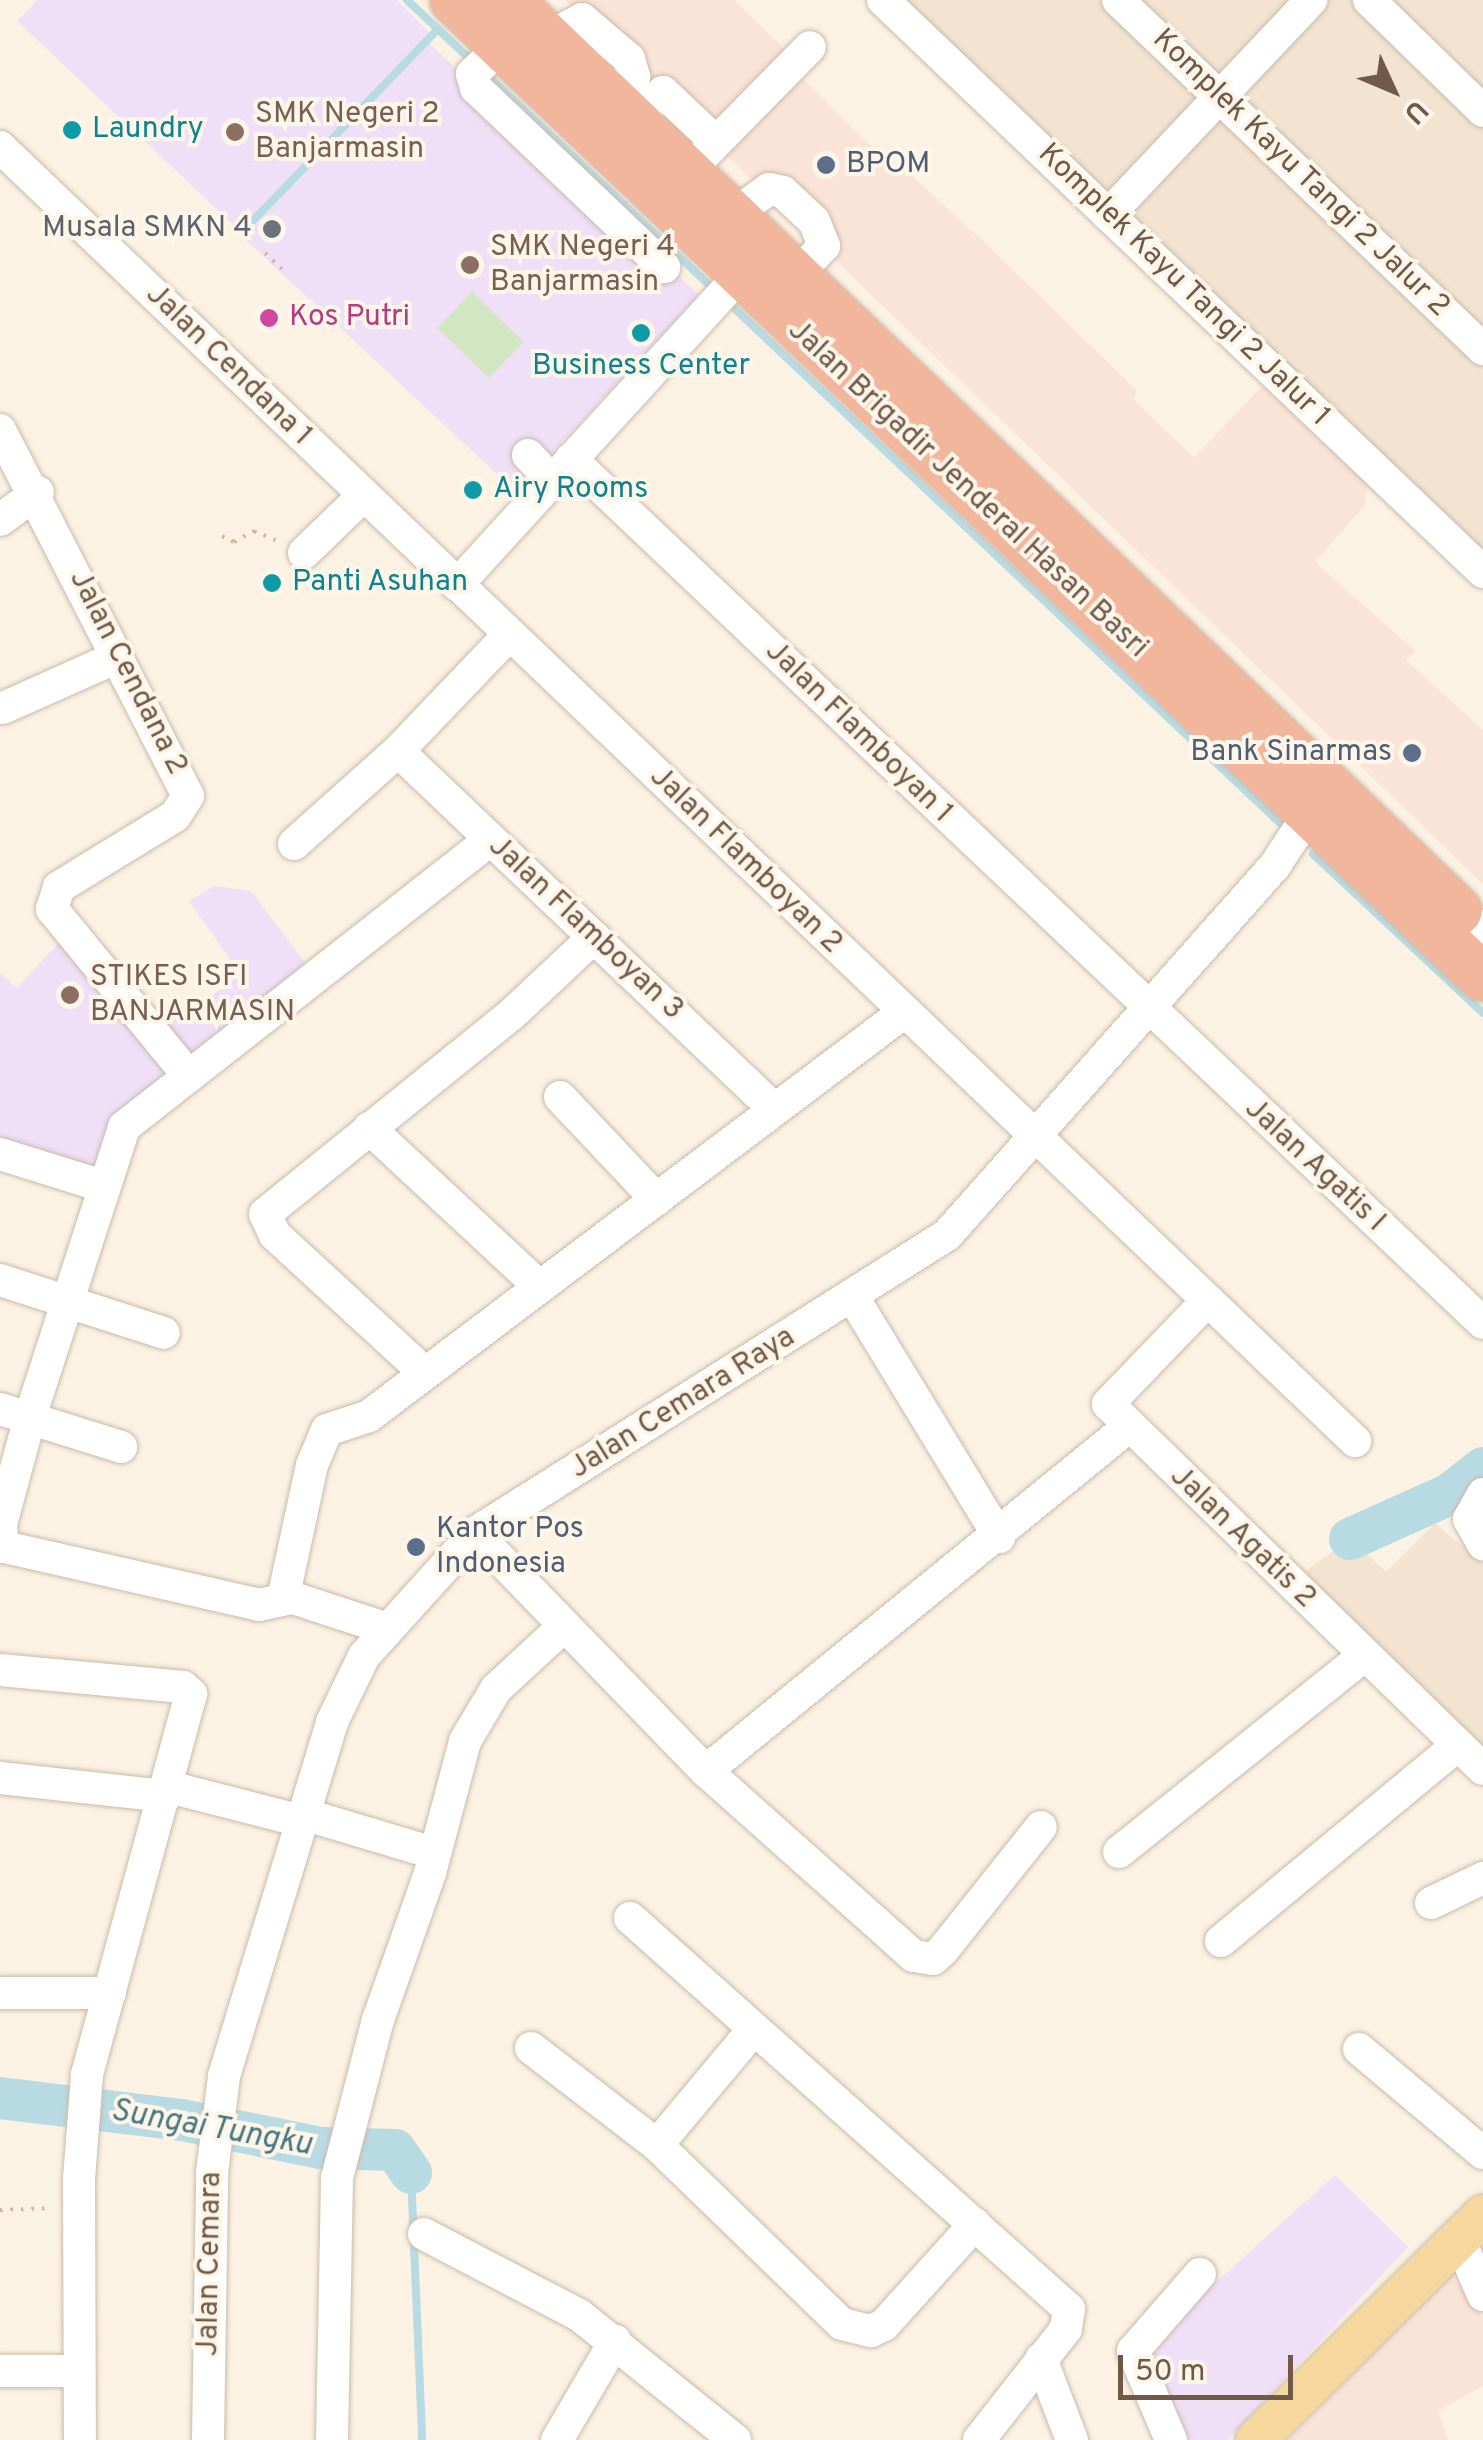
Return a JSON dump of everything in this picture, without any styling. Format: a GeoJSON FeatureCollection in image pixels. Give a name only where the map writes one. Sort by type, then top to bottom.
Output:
{"type":"FeatureCollection","features":[{"type":"Feature","properties":{"kind":"highway","name":"Jalan Brigadir Jenderal Hasan Basri"},"geometry":{"type":"LineString","coordinates":[[454,0],[517,36],[584,134],[616,193],[740,275],[875,378],[1318,800],[1482,942]]}},
{"type":"Feature","properties":{"kind":"highway","name":"Jalan Brigadir Jenderal Hasan Basri"},"geometry":{"type":"LineString","coordinates":[[584,134],[702,157],[732,216],[795,276],[875,378]]}},
{"type":"Feature","properties":{"kind":"main road"},"geometry":{"type":"LineString","coordinates":[[1256,2440],[1471,2227]]}},
{"type":"Feature","properties":{"kind":"street","name":"Komplek Kayu Tangi 2 Jalur 1"},"geometry":{"type":"LineString","coordinates":[[883,0],[1483,572]]}},
{"type":"Feature","properties":{"kind":"street","name":"Komplek Kayu Tangi 2 Jalur 2"},"geometry":{"type":"LineString","coordinates":[[1118,0],[1483,348]]}},
{"type":"Feature","properties":{"kind":"street"},"geometry":{"type":"LineString","coordinates":[[1108,215],[1311,0]]}},
{"type":"Feature","properties":{"kind":"street"},"geometry":{"type":"LineString","coordinates":[[1369,0],[1483,111]]}},
{"type":"Feature","properties":{"kind":"street"},"geometry":{"type":"LineString","coordinates":[[517,36],[476,88],[584,134]]}},
{"type":"Feature","properties":{"kind":"street"},"geometry":{"type":"LineString","coordinates":[[702,157],[810,46]]}},
{"type":"Feature","properties":{"kind":"street","name":"Jalan Cendana 1"},"geometry":{"type":"LineString","coordinates":[[0,147],[457,585]]}},
{"type":"Feature","properties":{"kind":"street"},"geometry":{"type":"LineString","coordinates":[[616,193],[664,267]]}},
{"type":"Feature","properties":{"kind":"street"},"geometry":{"type":"LineString","coordinates":[[457,585],[740,275]]}},
{"type":"Feature","properties":{"kind":"street","name":"Jalan Cendana 2"},"geometry":{"type":"LineString","coordinates":[[0,430],[38,492],[114,658],[188,796],[175,816],[59,888],[51,902],[59,920],[188,1075]]}},
{"type":"Feature","properties":{"kind":"street","name":"Jalan Flamboyan 1"},"geometry":{"type":"LineString","coordinates":[[528,456],[562,470],[1145,1008]]}},
{"type":"Feature","properties":{"kind":"street"},"geometry":{"type":"LineString","coordinates":[[0,520],[38,492]]}},
{"type":"Feature","properties":{"kind":"street"},"geometry":{"type":"LineString","coordinates":[[304,553],[363,496]]}},
{"type":"Feature","properties":{"kind":"street","name":"Jalan Flamboyan 2"},"geometry":{"type":"LineString","coordinates":[[457,585],[1032,1139],[1356,1441]]}},
{"type":"Feature","properties":{"kind":"street"},"geometry":{"type":"LineString","coordinates":[[294,844],[398,751],[509,635]]}},
{"type":"Feature","properties":{"kind":"street"},"geometry":{"type":"LineString","coordinates":[[4,708],[114,658]]}},
{"type":"Feature","properties":{"kind":"street","name":"Jalan Flamboyan 3"},"geometry":{"type":"LineString","coordinates":[[398,751],[772,1107]]}},
{"type":"Feature","properties":{"kind":"street","name":"Jalan Cemara Raya"},"geometry":{"type":"LineString","coordinates":[[222,2090],[302,1817],[349,1682],[385,1628],[475,1533],[854,1299],[947,1235],[1274,867],[1318,800]]}},
{"type":"Feature","properties":{"kind":"street"},"geometry":{"type":"LineString","coordinates":[[385,1628],[326,1605],[283,1599],[259,1606],[1,1546],[15,1413],[64,1300],[124,1127],[490,840]]}},
{"type":"Feature","properties":{"kind":"street"},"geometry":{"type":"LineString","coordinates":[[424,1372],[264,1221],[270,1206],[512,1015],[594,938]]}},
{"type":"Feature","properties":{"kind":"street","name":"Jalan Agatis I"},"geometry":{"type":"LineString","coordinates":[[1145,1008],[1483,1324]]}},
{"type":"Feature","properties":{"kind":"street"},"geometry":{"type":"LineString","coordinates":[[283,1599],[312,1464],[326,1430],[369,1416],[657,1200],[772,1107],[903,1012]]}},
{"type":"Feature","properties":{"kind":"street"},"geometry":{"type":"LineString","coordinates":[[560,1097],[657,1200]]}},
{"type":"Feature","properties":{"kind":"street"},"geometry":{"type":"LineString","coordinates":[[369,1128],[540,1287]]}},
{"type":"Feature","properties":{"kind":"street"},"geometry":{"type":"LineString","coordinates":[[0,1154],[103,1186]]}},
{"type":"Feature","properties":{"kind":"street"},"geometry":{"type":"LineString","coordinates":[[0,1280],[164,1333]]}},
{"type":"Feature","properties":{"kind":"street"},"geometry":{"type":"LineString","coordinates":[[854,1299],[1000,1537]]}},
{"type":"Feature","properties":{"kind":"street"},"geometry":{"type":"LineString","coordinates":[[706,1771],[1000,1537],[1127,1428],[1109,1397],[1207,1301]]}},
{"type":"Feature","properties":{"kind":"street"},"geometry":{"type":"LineString","coordinates":[[15,1413],[121,1447]]}},
{"type":"Feature","properties":{"kind":"street","name":"Jalan Agatis 2"},"geometry":{"type":"LineString","coordinates":[[1127,1428],[1483,1768]]}},
{"type":"Feature","properties":{"kind":"street"},"geometry":{"type":"LineString","coordinates":[[1478,1540],[1470,1511],[1483,1494]]}},
{"type":"Feature","properties":{"kind":"street"},"geometry":{"type":"LineString","coordinates":[[475,1533],[706,1771],[923,1960],[944,1950],[1041,1827]]}},
{"type":"Feature","properties":{"kind":"street"},"geometry":{"type":"LineString","coordinates":[[332,2440],[337,2178],[378,2020],[434,1853],[452,1778],[478,1717],[496,1689],[564,1626]]}},
{"type":"Feature","properties":{"kind":"street"},"geometry":{"type":"LineString","coordinates":[[1119,1852],[1364,1656]]}},
{"type":"Feature","properties":{"kind":"street"},"geometry":{"type":"LineString","coordinates":[[0,1670],[184,1687],[191,1694],[86,2075],[76,2371],[80,2440]]}},
{"type":"Feature","properties":{"kind":"street"},"geometry":{"type":"LineString","coordinates":[[1221,1941],[1458,1745]]}},
{"type":"Feature","properties":{"kind":"street"},"geometry":{"type":"LineString","coordinates":[[0,1778],[167,1791],[302,1817],[434,1853]]}},
{"type":"Feature","properties":{"kind":"street"},"geometry":{"type":"LineString","coordinates":[[1431,1902],[1483,1878]]}},
{"type":"Feature","properties":{"kind":"street"},"geometry":{"type":"LineString","coordinates":[[630,1918],[1070,2309],[1071,2321],[978,2440]]}},
{"type":"Feature","properties":{"kind":"street"},"geometry":{"type":"LineString","coordinates":[[0,1993],[110,1993]]}},
{"type":"Feature","properties":{"kind":"street"},"geometry":{"type":"LineString","coordinates":[[657,2146],[754,2028]]}},
{"type":"Feature","properties":{"kind":"street"},"geometry":{"type":"LineString","coordinates":[[531,2048],[657,2146],[852,2328],[884,2325],[975,2224]]}},
{"type":"Feature","properties":{"kind":"street"},"geometry":{"type":"LineString","coordinates":[[1359,2049],[1483,2153]]}},
{"type":"Feature","properties":{"kind":"street","name":"Jalan Cemara"},"geometry":{"type":"LineString","coordinates":[[208,2440],[212,2166],[222,2090]]}},
{"type":"Feature","properties":{"kind":"street"},"geometry":{"type":"LineString","coordinates":[[1471,2227],[1483,2295]]}},
{"type":"Feature","properties":{"kind":"street"},"geometry":{"type":"LineString","coordinates":[[424,2234],[580,2316],[735,2440]]}},
{"type":"Feature","properties":{"kind":"street"},"geometry":{"type":"LineString","coordinates":[[1171,2440],[1134,2350],[1200,2274]]}},
{"type":"Feature","properties":{"kind":"street"},"geometry":{"type":"LineString","coordinates":[[558,2440],[614,2341]]}},
{"type":"Feature","properties":{"kind":"street"},"geometry":{"type":"LineString","coordinates":[[1041,2360],[1072,2440]]}},
{"type":"Feature","properties":{"kind":"street"},"geometry":{"type":"LineString","coordinates":[[0,2371],[76,2371]]}},
{"type":"Feature","properties":{"kind":"path"},"geometry":{"type":"LineString","coordinates":[[265,253],[282,269]]}},
{"type":"Feature","properties":{"kind":"path"},"geometry":{"type":"LineString","coordinates":[[222,536],[234,542],[254,530],[304,553]]}},
{"type":"Feature","properties":{"kind":"path"},"geometry":{"type":"LineString","coordinates":[[0,2210],[80,2208]]}},
{"type":"Feature","properties":{"kind":"shaded area","name":"SMK Negeri 2 Banjarmasin"},"geometry":{"type":"Polygon","coordinates":[[[37,0],[397,0],[431,34],[240,231],[17,21],[37,0]]]}},
{"type":"Feature","properties":{"kind":"shaded area"},"geometry":{"type":"Polygon","coordinates":[[[565,0],[734,0],[801,65],[795,71],[893,168],[899,164],[981,239],[1138,392],[1133,399],[1194,458],[1262,386],[1367,484],[1366,504],[1315,562],[1415,651],[1406,660],[1483,730],[1483,884],[565,0]]]}},
{"type":"Feature","properties":{"kind":"shaded area"},"geometry":{"type":"Polygon","coordinates":[[[902,0],[1483,0],[1483,561],[902,0]]]}},
{"type":"Feature","properties":{"kind":"shaded area","name":"SMK Negeri 4 Banjarmasin"},"geometry":{"type":"Polygon","coordinates":[[[427,41],[699,295],[516,491],[244,238],[427,41]]]}},
{"type":"Feature","properties":{"kind":"shaded area","name":"STIKES ISFI BANJARMASIN"},"geometry":{"type":"Polygon","coordinates":[[[214,886],[251,891],[312,972],[123,1116],[113,1115],[95,1177],[0,1147],[0,973],[17,988],[64,937],[161,1029],[224,987],[214,969],[230,959],[189,901],[214,886]]]}},
{"type":"Feature","properties":{"kind":"shaded area"},"geometry":{"type":"Polygon","coordinates":[[[1435,1523],[1483,1563],[1483,1765],[1294,1579],[1351,1539],[1386,1572],[1435,1523]]]}},
{"type":"Feature","properties":{"kind":"shaded area"},"geometry":{"type":"Polygon","coordinates":[[[1335,2175],[1408,2247],[1228,2440],[1186,2440],[1144,2347],[1335,2175]]]}},
{"type":"Feature","properties":{"kind":"shaded area"},"geometry":{"type":"Polygon","coordinates":[[[1452,2275],[1483,2317],[1483,2386],[1438,2411],[1448,2440],[1288,2440],[1452,2275]]]}},
{"type":"Feature","properties":{"kind":"green space"},"geometry":{"type":"Polygon","coordinates":[[[472,292],[524,342],[489,378],[437,328],[472,292]]]}},
{"type":"Feature","properties":{"kind":"waterway"},"geometry":{"type":"LineString","coordinates":[[407,0],[471,60]]}},
{"type":"Feature","properties":{"kind":"waterway"},"geometry":{"type":"LineString","coordinates":[[244,230],[438,29]]}},
{"type":"Feature","properties":{"kind":"waterway"},"geometry":{"type":"LineString","coordinates":[[485,73],[707,283]]}},
{"type":"Feature","properties":{"kind":"waterway"},"geometry":{"type":"LineString","coordinates":[[735,309],[1283,826]]}},
{"type":"Feature","properties":{"kind":"waterway"},"geometry":{"type":"LineString","coordinates":[[1313,854],[1483,1013]]}},
{"type":"Feature","properties":{"kind":"waterway"},"geometry":{"type":"LineString","coordinates":[[1350,1539],[1450,1494],[1483,1468]]}},
{"type":"Feature","properties":{"kind":"waterway","name":"Sungai Tungku"},"geometry":{"type":"LineString","coordinates":[[0,2098],[182,2120],[321,2148],[395,2150],[411,2173]]}},
{"type":"Feature","properties":{"kind":"waterway"},"geometry":{"type":"LineString","coordinates":[[411,2173],[422,2440]]}},
{"type":"Feature","properties":{"kind":"place","name":"Laundry"},"geometry":{"type":"Point","coordinates":[72,130]}},
{"type":"Feature","properties":{"kind":"place","name":"SMK Negeri 2 Banjarmasin"},"geometry":{"type":"Point","coordinates":[235,132]}},
{"type":"Feature","properties":{"kind":"place","name":"BPOM"},"geometry":{"type":"Point","coordinates":[826,165]}},
{"type":"Feature","properties":{"kind":"place","name":"Musala SMKN 4"},"geometry":{"type":"Point","coordinates":[272,229]}},
{"type":"Feature","properties":{"kind":"place","name":"SMK Negeri 4 Banjarmasin"},"geometry":{"type":"Point","coordinates":[470,265]}},
{"type":"Feature","properties":{"kind":"place","name":"Kos Putri"},"geometry":{"type":"Point","coordinates":[269,318]}},
{"type":"Feature","properties":{"kind":"place","name":"Business Center"},"geometry":{"type":"Point","coordinates":[641,333]}},
{"type":"Feature","properties":{"kind":"place","name":"Airy Rooms"},"geometry":{"type":"Point","coordinates":[473,490]}},
{"type":"Feature","properties":{"kind":"place","name":"Panti Asuhan"},"geometry":{"type":"Point","coordinates":[272,583]}},
{"type":"Feature","properties":{"kind":"place","name":"Bank Sinarmas"},"geometry":{"type":"Point","coordinates":[1412,753]}},
{"type":"Feature","properties":{"kind":"place","name":"STIKES ISFI BANJARMASIN"},"geometry":{"type":"Point","coordinates":[70,995]}},
{"type":"Feature","properties":{"kind":"place","name":"Kantor Pos Indonesia"},"geometry":{"type":"Point","coordinates":[416,1547]}}]}
